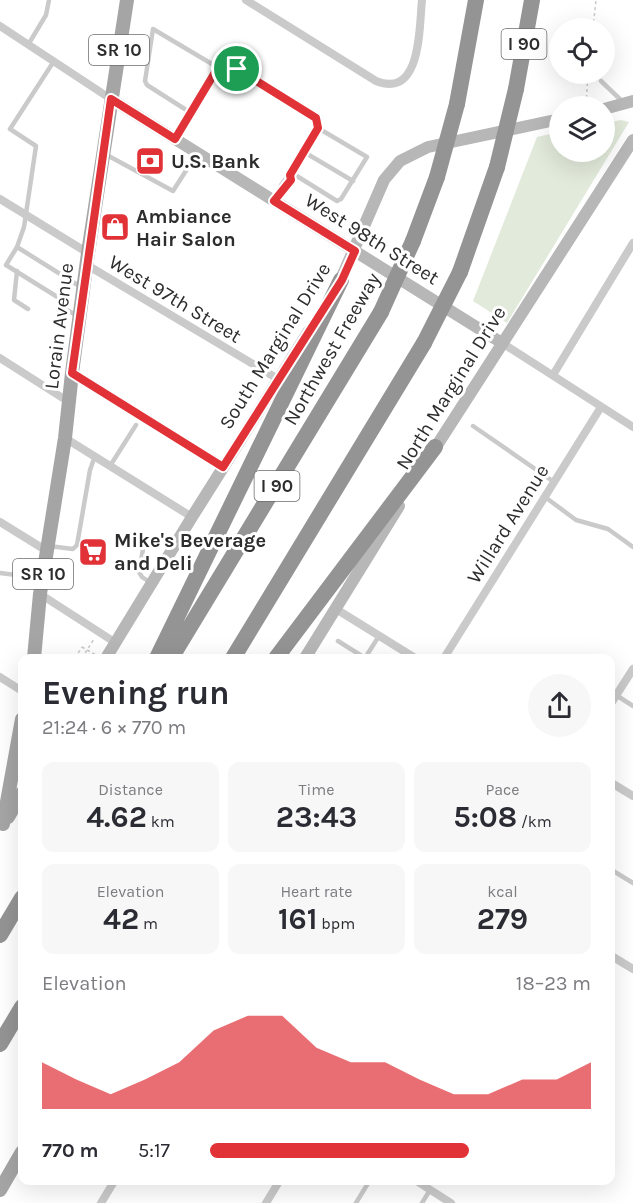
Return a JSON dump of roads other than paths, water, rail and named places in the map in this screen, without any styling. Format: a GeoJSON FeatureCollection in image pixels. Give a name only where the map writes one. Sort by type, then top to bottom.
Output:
{"type":"FeatureCollection","features":[{"type":"Feature","properties":{"kind":"highway","name":"Northwest Freeway"},"geometry":{"type":"LineString","coordinates":[[173,654],[381,312],[413,241],[437,177],[457,104],[476,0]]}},
{"type":"Feature","properties":{"kind":"highway","name":"I 90"},"geometry":{"type":"LineString","coordinates":[[235,654],[424,343],[460,272],[497,167],[516,89],[532,0]]}},
{"type":"Feature","properties":{"kind":"highway"},"geometry":{"type":"LineString","coordinates":[[160,654],[342,280]]}},
{"type":"Feature","properties":{"kind":"highway"},"geometry":{"type":"LineString","coordinates":[[279,654],[435,447]]}},
{"type":"Feature","properties":{"kind":"highway"},"geometry":{"type":"LineString","coordinates":[[0,935],[18,905]]}},
{"type":"Feature","properties":{"kind":"highway"},"geometry":{"type":"LineString","coordinates":[[0,1044],[18,1015]]}},
{"type":"Feature","properties":{"kind":"main road","name":"Lorain Avenue"},"geometry":{"type":"LineString","coordinates":[[34,654],[40,594],[65,438],[87,259],[127,0]]}},
{"type":"Feature","properties":{"kind":"main road"},"geometry":{"type":"LineString","coordinates":[[1,825],[18,739]]}},
{"type":"Feature","properties":{"kind":"main road"},"geometry":{"type":"LineString","coordinates":[[1,825],[18,799]]}},
{"type":"Feature","properties":{"kind":"main road"},"geometry":{"type":"LineString","coordinates":[[0,1190],[18,1159]]}},
{"type":"Feature","properties":{"kind":"street"},"geometry":{"type":"LineString","coordinates":[[246,0],[376,81],[387,84],[405,78],[412,70],[422,0]]}},
{"type":"Feature","properties":{"kind":"street","name":"West 98th Street"},"geometry":{"type":"LineString","coordinates":[[0,26],[111,99],[633,427]]}},
{"type":"Feature","properties":{"kind":"street"},"geometry":{"type":"LineString","coordinates":[[615,107],[630,105]]}},
{"type":"Feature","properties":{"kind":"street","name":"South Marginal Drive"},"geometry":{"type":"LineString","coordinates":[[109,654],[223,467],[342,280],[384,180],[394,167],[406,157],[428,147],[549,120]]}},
{"type":"Feature","properties":{"kind":"street","name":"North Marginal Drive"},"geometry":{"type":"LineString","coordinates":[[308,654],[435,447],[633,140]]}},
{"type":"Feature","properties":{"kind":"street","name":"West 97th Street"},"geometry":{"type":"LineString","coordinates":[[0,199],[87,259],[278,379]]}},
{"type":"Feature","properties":{"kind":"street"},"geometry":{"type":"LineString","coordinates":[[553,375],[633,243]]}},
{"type":"Feature","properties":{"kind":"street"},"geometry":{"type":"LineString","coordinates":[[0,358],[69,402]]}},
{"type":"Feature","properties":{"kind":"street"},"geometry":{"type":"LineString","coordinates":[[72,373],[223,467]]}},
{"type":"Feature","properties":{"kind":"street","name":"Willard Avenue"},"geometry":{"type":"LineString","coordinates":[[447,654],[601,407]]}},
{"type":"Feature","properties":{"kind":"street"},"geometry":{"type":"LineString","coordinates":[[65,438],[192,517]]}},
{"type":"Feature","properties":{"kind":"street"},"geometry":{"type":"LineString","coordinates":[[0,522],[47,548]]}},
{"type":"Feature","properties":{"kind":"street"},"geometry":{"type":"LineString","coordinates":[[40,594],[116,643]]}},
{"type":"Feature","properties":{"kind":"street"},"geometry":{"type":"LineString","coordinates":[[336,609],[408,654]]}},
{"type":"Feature","properties":{"kind":"street"},"geometry":{"type":"LineString","coordinates":[[616,695],[633,669]]}},
{"type":"Feature","properties":{"kind":"street"},"geometry":{"type":"LineString","coordinates":[[0,677],[18,688]]}},
{"type":"Feature","properties":{"kind":"street"},"geometry":{"type":"LineString","coordinates":[[615,785],[633,796]]}},
{"type":"Feature","properties":{"kind":"street"},"geometry":{"type":"LineString","coordinates":[[615,958],[633,969]]}},
{"type":"Feature","properties":{"kind":"street"},"geometry":{"type":"LineString","coordinates":[[101,1203],[112,1185]]}},
{"type":"Feature","properties":{"kind":"street"},"geometry":{"type":"LineString","coordinates":[[266,1203],[277,1185]]}},
{"type":"Feature","properties":{"kind":"street"},"geometry":{"type":"LineString","coordinates":[[422,1185],[451,1203]]}},
{"type":"Feature","properties":{"kind":"lane"},"geometry":{"type":"LineString","coordinates":[[28,45],[46,15],[49,0]]}},
{"type":"Feature","properties":{"kind":"lane"},"geometry":{"type":"LineString","coordinates":[[191,113],[147,86],[145,81],[152,31],[156,30],[217,69],[228,67],[237,69],[316,118],[318,128],[291,174],[281,185],[283,188],[274,201]]}},
{"type":"Feature","properties":{"kind":"lane"},"geometry":{"type":"LineString","coordinates":[[54,61],[10,129],[36,146],[26,215],[17,247],[6,265],[59,298],[63,308],[80,317]]}},
{"type":"Feature","properties":{"kind":"lane"},"geometry":{"type":"LineString","coordinates":[[175,139],[217,69]]}},
{"type":"Feature","properties":{"kind":"lane"},"geometry":{"type":"LineString","coordinates":[[606,84],[630,105]]}},
{"type":"Feature","properties":{"kind":"lane"},"geometry":{"type":"LineString","coordinates":[[291,174],[334,201],[341,199],[353,181],[367,157],[318,128]]}},
{"type":"Feature","properties":{"kind":"lane"},"geometry":{"type":"LineString","coordinates":[[304,152],[353,181]]}},
{"type":"Feature","properties":{"kind":"lane"},"geometry":{"type":"LineString","coordinates":[[103,153],[173,191],[198,153]]}},
{"type":"Feature","properties":{"kind":"lane"},"geometry":{"type":"LineString","coordinates":[[17,247],[83,289]]}},
{"type":"Feature","properties":{"kind":"lane"},"geometry":{"type":"LineString","coordinates":[[17,272],[14,300],[28,309]]}},
{"type":"Feature","properties":{"kind":"lane"},"geometry":{"type":"LineString","coordinates":[[110,466],[136,425]]}},
{"type":"Feature","properties":{"kind":"lane"},"geometry":{"type":"LineString","coordinates":[[473,426],[554,482]]}},
{"type":"Feature","properties":{"kind":"lane"},"geometry":{"type":"LineString","coordinates":[[47,548],[73,549],[77,545],[90,470],[95,456]]}},
{"type":"Feature","properties":{"kind":"lane"},"geometry":{"type":"LineString","coordinates":[[545,497],[576,520],[608,529],[633,547]]}},
{"type":"Feature","properties":{"kind":"lane"},"geometry":{"type":"LineString","coordinates":[[145,538],[139,572],[152,584]]}},
{"type":"Feature","properties":{"kind":"lane"},"geometry":{"type":"LineString","coordinates":[[0,573],[43,579]]}},
{"type":"Feature","properties":{"kind":"lane"},"geometry":{"type":"LineString","coordinates":[[368,654],[379,636]]}},
{"type":"Feature","properties":{"kind":"lane"},"geometry":{"type":"LineString","coordinates":[[338,641],[359,654]]}},
{"type":"Feature","properties":{"kind":"lane"},"geometry":{"type":"LineString","coordinates":[[616,695],[633,706]]}},
{"type":"Feature","properties":{"kind":"lane"},"geometry":{"type":"LineString","coordinates":[[615,872],[633,883]]}},
{"type":"Feature","properties":{"kind":"lane"},"geometry":{"type":"LineString","coordinates":[[356,1203],[366,1185]]}},
{"type":"Feature","properties":{"kind":"lane"},"geometry":{"type":"LineString","coordinates":[[422,1203],[430,1190]]}},
{"type":"Feature","properties":{"kind":"place","name":"U.S. Bank"},"geometry":{"type":"Point","coordinates":[150,161]}},
{"type":"Feature","properties":{"kind":"place","name":"Ambiance Hair Salon"},"geometry":{"type":"Point","coordinates":[115,227]}},
{"type":"Feature","properties":{"kind":"place","name":"Mike's Beverage and Deli"},"geometry":{"type":"Point","coordinates":[93,552]}}]}
